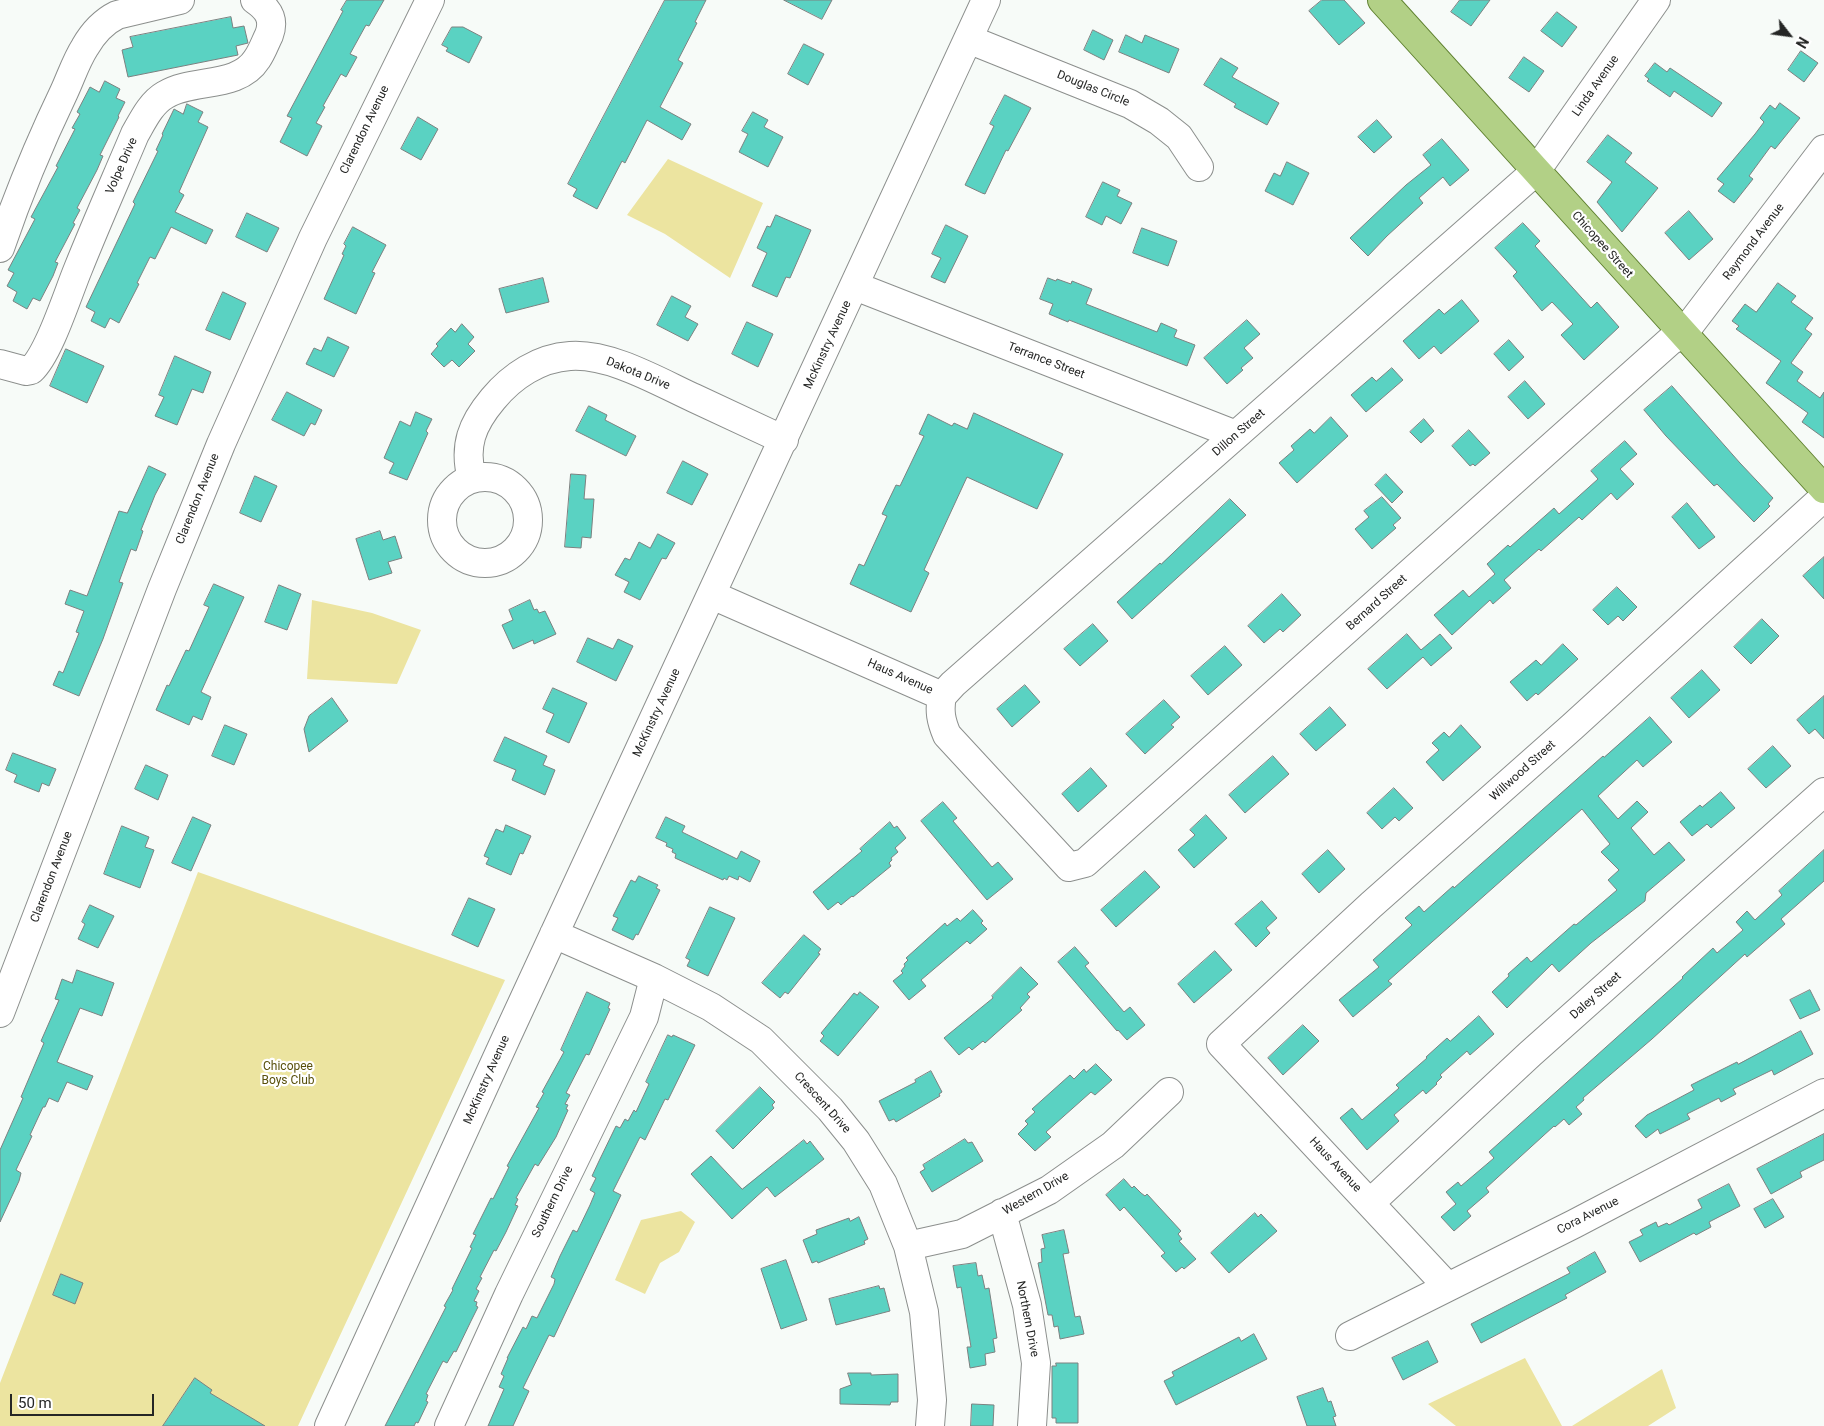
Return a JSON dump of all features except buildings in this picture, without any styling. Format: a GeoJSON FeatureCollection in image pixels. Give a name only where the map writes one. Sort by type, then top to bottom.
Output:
{"type":"FeatureCollection","features":[{"type":"Feature","properties":{"kind":"main road","name":"Chicopee Street"},"geometry":{"type":"LineString","coordinates":[[1382,0],[1824,489]]}},
{"type":"Feature","properties":{"kind":"street"},"geometry":{"type":"LineString","coordinates":[[0,248],[50,121],[84,47],[95,32],[109,19],[180,0]]}},
{"type":"Feature","properties":{"kind":"street","name":"Volpe Drive"},"geometry":{"type":"LineString","coordinates":[[0,364],[26,371],[33,368],[47,345],[101,213],[144,118],[156,101],[168,93],[183,87],[229,78],[251,67],[261,52],[271,28],[272,20],[267,10],[255,0]]}},
{"type":"Feature","properties":{"kind":"street","name":"Clarendon Avenue"},"geometry":{"type":"LineString","coordinates":[[0,1013],[162,588],[220,444],[313,238],[430,0]]}},
{"type":"Feature","properties":{"kind":"street","name":"McKinstry Avenue"},"geometry":{"type":"LineString","coordinates":[[329,1426],[554,934],[986,0]]}},
{"type":"Feature","properties":{"kind":"street","name":"Linda Avenue"},"geometry":{"type":"LineString","coordinates":[[1536,172],[1656,0]]}},
{"type":"Feature","properties":{"kind":"street","name":"Douglas Circle"},"geometry":{"type":"LineString","coordinates":[[968,39],[1130,104],[1179,137],[1199,167]]}},
{"type":"Feature","properties":{"kind":"street","name":"Raymond Avenue"},"geometry":{"type":"LineString","coordinates":[[1683,334],[1824,149]]}},
{"type":"Feature","properties":{"kind":"street","name":"Dillon Street"},"geometry":{"type":"LineString","coordinates":[[942,696],[961,677],[1536,172]]}},
{"type":"Feature","properties":{"kind":"street","name":"Terrance Street"},"geometry":{"type":"LineString","coordinates":[[855,286],[1236,435]]}},
{"type":"Feature","properties":{"kind":"street","name":"Bernard Street"},"geometry":{"type":"LineString","coordinates":[[1069,867],[1085,863],[1670,341],[1683,334]]}},
{"type":"Feature","properties":{"kind":"street","name":"Dakota Drive"},"geometry":{"type":"LineString","coordinates":[[472,479],[467,459],[469,444],[474,428],[489,404],[504,386],[525,370],[553,359],[571,356],[601,359],[628,369],[784,440]]}},
{"type":"Feature","properties":{"kind":"street","name":"Willwood Street"},"geometry":{"type":"LineString","coordinates":[[1221,1044],[1371,905],[1579,720],[1824,497]]}},
{"type":"Feature","properties":{"kind":"street","name":"Haus Avenue"},"geometry":{"type":"LineString","coordinates":[[712,595],[942,696],[940,708],[941,721],[947,735],[1069,867]]}},
{"type":"Feature","properties":{"kind":"street","name":"Daley Street"},"geometry":{"type":"LineString","coordinates":[[1370,1202],[1537,1047],[1824,792]]}},
{"type":"Feature","properties":{"kind":"street","name":"Crescent Drive"},"geometry":{"type":"LineString","coordinates":[[554,934],[654,978],[711,1006],[761,1040],[830,1108],[856,1141],[883,1184],[908,1246],[924,1312],[931,1381],[930,1426]]}},
{"type":"Feature","properties":{"kind":"street","name":"Southern Drive"},"geometry":{"type":"LineString","coordinates":[[449,1426],[509,1294],[644,1017],[654,978]]}},
{"type":"Feature","properties":{"kind":"street","name":"Haus Avenue"},"geometry":{"type":"LineString","coordinates":[[1221,1044],[1447,1286]]}},
{"type":"Feature","properties":{"kind":"street","name":"Western Drive"},"geometry":{"type":"LineString","coordinates":[[908,1246],[962,1234],[1048,1190],[1113,1145],[1168,1092]]}},
{"type":"Feature","properties":{"kind":"street","name":"Cora Avenue"},"geometry":{"type":"LineString","coordinates":[[1350,1336],[1574,1224],[1824,1093]]}},
{"type":"Feature","properties":{"kind":"street","name":"Northern Drive"},"geometry":{"type":"LineString","coordinates":[[1002,1213],[1027,1305],[1036,1363],[1032,1426]]}},
{"type":"Feature","properties":{"kind":"green space"},"geometry":{"type":"Polygon","coordinates":[[[668,159],[763,203],[730,278],[665,234],[627,215],[668,159]]]}},
{"type":"Feature","properties":{"kind":"green space"},"geometry":{"type":"Polygon","coordinates":[[[312,600],[372,613],[421,630],[397,684],[307,679],[312,600]]]}},
{"type":"Feature","properties":{"kind":"green space","name":"Chicopee Boys Club"},"geometry":{"type":"Polygon","coordinates":[[[198,872],[505,980],[298,1426],[0,1426],[0,1383],[198,872]]]}},
{"type":"Feature","properties":{"kind":"green space"},"geometry":{"type":"Polygon","coordinates":[[[681,1211],[695,1222],[679,1252],[660,1263],[645,1294],[615,1280],[641,1220],[681,1211]]]}},
{"type":"Feature","properties":{"kind":"green space"},"geometry":{"type":"Polygon","coordinates":[[[1525,1358],[1562,1426],[1456,1426],[1428,1404],[1525,1358]]]}},
{"type":"Feature","properties":{"kind":"green space"},"geometry":{"type":"Polygon","coordinates":[[[1662,1369],[1676,1408],[1648,1426],[1572,1426],[1662,1369]]]}}]}
